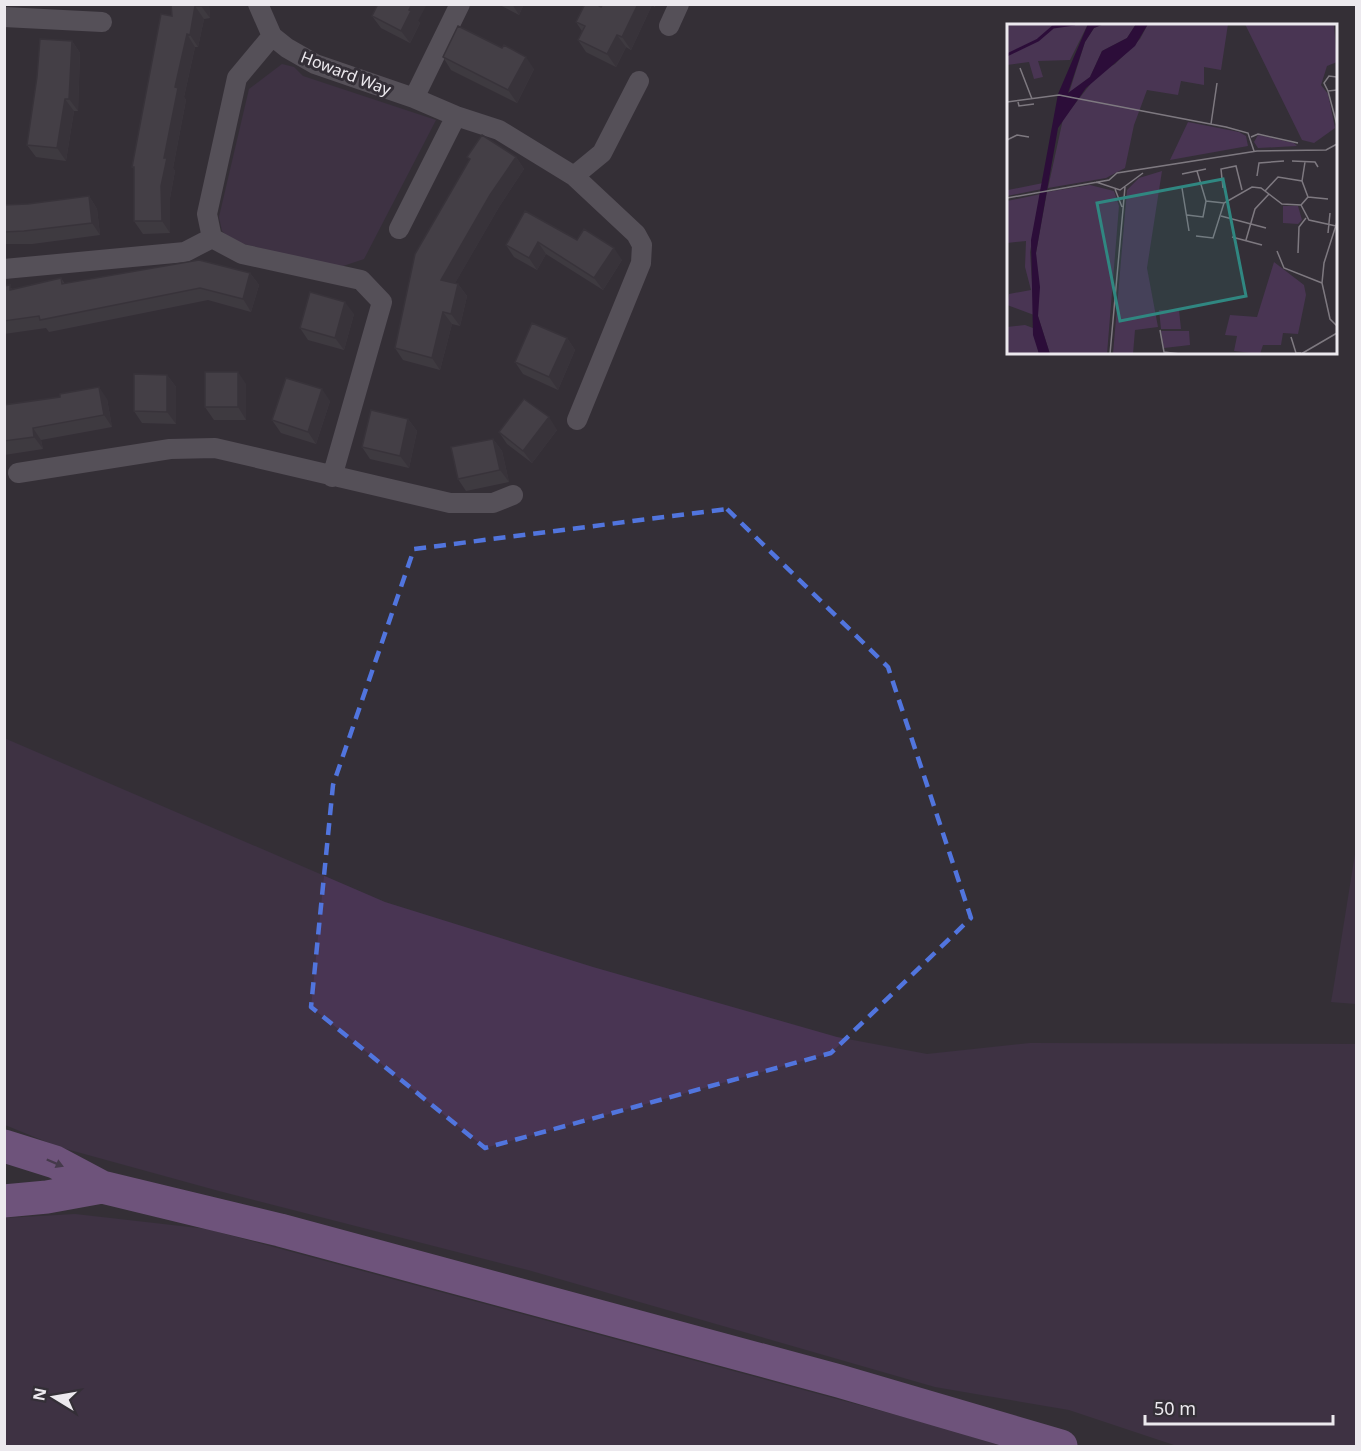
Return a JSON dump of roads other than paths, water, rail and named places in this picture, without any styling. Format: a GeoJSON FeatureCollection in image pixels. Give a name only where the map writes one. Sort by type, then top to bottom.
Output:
{"type":"FeatureCollection","features":[{"type":"Feature","properties":{"kind":"highway"},"geometry":{"type":"LineString","coordinates":[[4,1146],[56,1162],[102,1188],[280,1230],[839,1381],[1061,1446]]}},
{"type":"Feature","properties":{"kind":"highway"},"geometry":{"type":"LineString","coordinates":[[4,1201],[102,1188]]}},
{"type":"Feature","properties":{"kind":"street"},"geometry":{"type":"LineString","coordinates":[[212,238],[207,214],[237,78],[272,36],[258,4]]}},
{"type":"Feature","properties":{"kind":"street"},"geometry":{"type":"LineString","coordinates":[[414,98],[460,4]]}},
{"type":"Feature","properties":{"kind":"street"},"geometry":{"type":"LineString","coordinates":[[669,26],[679,4]]}},
{"type":"Feature","properties":{"kind":"street"},"geometry":{"type":"LineString","coordinates":[[4,16],[102,22]]}},
{"type":"Feature","properties":{"kind":"street","name":"Howard Way"},"geometry":{"type":"LineString","coordinates":[[272,36],[287,48],[315,64],[499,130],[574,176],[636,234],[642,245],[641,263],[577,420]]}},
{"type":"Feature","properties":{"kind":"street"},"geometry":{"type":"LineString","coordinates":[[574,176],[602,153],[639,81]]}},
{"type":"Feature","properties":{"kind":"street"},"geometry":{"type":"LineString","coordinates":[[399,229],[456,116]]}},
{"type":"Feature","properties":{"kind":"street"},"geometry":{"type":"LineString","coordinates":[[4,269],[185,252],[212,238]]}},
{"type":"Feature","properties":{"kind":"street"},"geometry":{"type":"LineString","coordinates":[[212,238],[242,254],[361,280],[382,302],[332,477]]}},
{"type":"Feature","properties":{"kind":"street"},"geometry":{"type":"LineString","coordinates":[[18,473],[170,449],[215,448],[450,503],[493,503],[513,495]]}}]}
